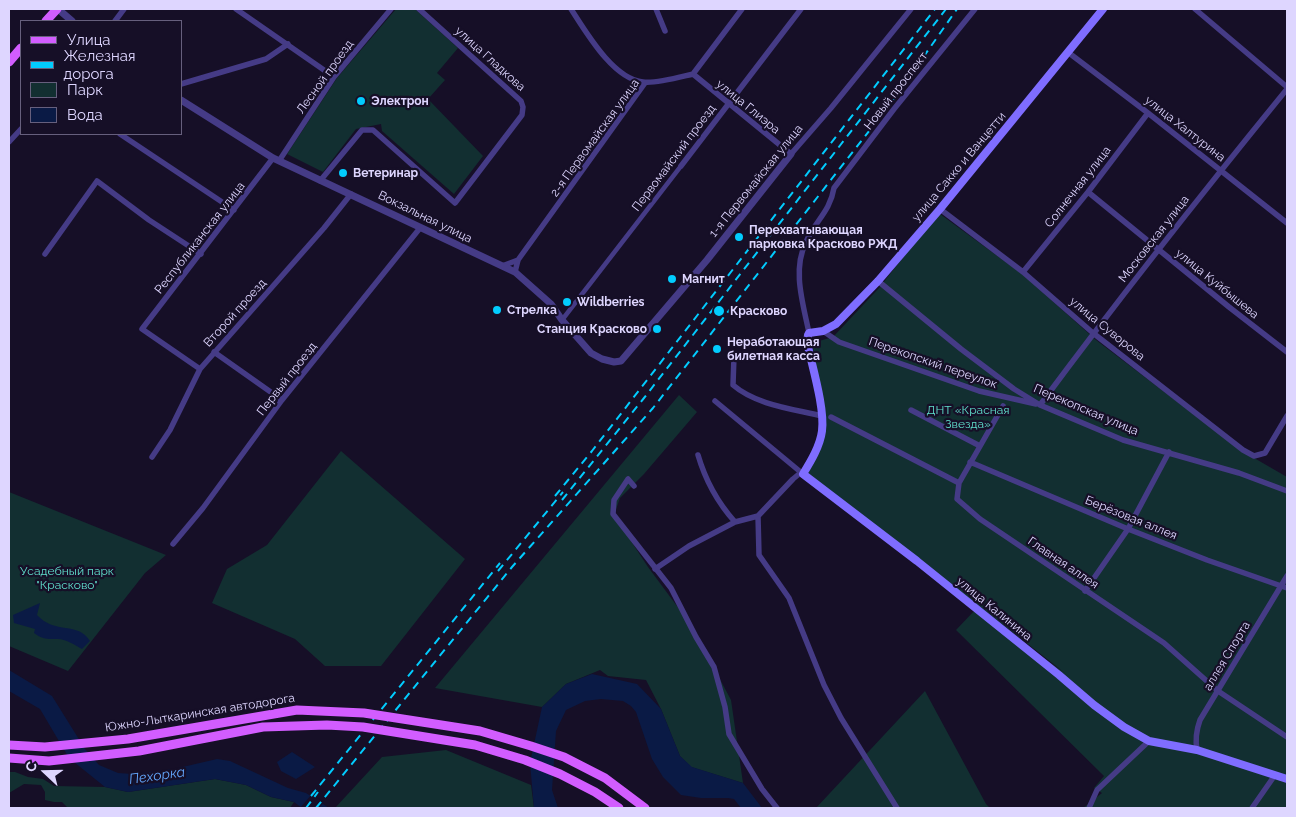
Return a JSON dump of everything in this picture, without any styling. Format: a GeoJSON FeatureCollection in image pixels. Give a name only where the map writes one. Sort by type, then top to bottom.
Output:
{"type":"FeatureCollection","features":[{"type":"Feature","properties":{"kind":"main road"},"geometry":{"type":"LineString","coordinates":[[47,20],[58,9]]}},
{"type":"Feature","properties":{"kind":"main road","name":"улица Сакко и Ванцетти"},"geometry":{"type":"LineString","coordinates":[[822,332],[836,324],[878,281],[940,209],[1103,9]]}},
{"type":"Feature","properties":{"kind":"main road"},"geometry":{"type":"LineString","coordinates":[[9,62],[20,49]]}},
{"type":"Feature","properties":{"kind":"main road"},"geometry":{"type":"LineString","coordinates":[[803,474],[822,432],[822,416],[807,342],[810,332],[822,332]]}},
{"type":"Feature","properties":{"kind":"main road","name":"улица Калинина"},"geometry":{"type":"LineString","coordinates":[[803,474],[917,561],[1094,705],[1124,727],[1149,741],[1198,750],[1287,779]]}},
{"type":"Feature","properties":{"kind":"main road","name":"Южно-Лыткаринская автодорога"},"geometry":{"type":"LineString","coordinates":[[9,745],[45,747],[128,738],[297,710],[364,712],[480,731],[564,757],[605,778],[645,808]]}},
{"type":"Feature","properties":{"kind":"main road","name":"Южно-Лыткаринская автодорога"},"geometry":{"type":"LineString","coordinates":[[9,758],[49,761],[139,751],[263,727],[327,725],[363,727],[475,745],[525,760],[560,774],[619,808]]}},
{"type":"Feature","properties":{"kind":"street"},"geometry":{"type":"LineString","coordinates":[[58,9],[71,20]]}},
{"type":"Feature","properties":{"kind":"street"},"geometry":{"type":"LineString","coordinates":[[116,20],[124,9]]}},
{"type":"Feature","properties":{"kind":"street"},"geometry":{"type":"LineString","coordinates":[[236,9],[334,77]]}},
{"type":"Feature","properties":{"kind":"street","name":"Лесной проезд"},"geometry":{"type":"LineString","coordinates":[[276,160],[334,77],[391,9]]}},
{"type":"Feature","properties":{"kind":"street","name":"улица Гладкова"},"geometry":{"type":"LineString","coordinates":[[320,181],[362,130],[373,130],[455,203],[522,115],[523,107],[521,101],[419,9]]}},
{"type":"Feature","properties":{"kind":"street"},"geometry":{"type":"LineString","coordinates":[[571,9],[598,50],[616,68],[636,81],[645,83]]}},
{"type":"Feature","properties":{"kind":"street"},"geometry":{"type":"LineString","coordinates":[[656,9],[665,31]]}},
{"type":"Feature","properties":{"kind":"street"},"geometry":{"type":"LineString","coordinates":[[693,74],[742,9]]}},
{"type":"Feature","properties":{"kind":"street","name":"Первомайский проезд"},"geometry":{"type":"LineString","coordinates":[[562,320],[801,9]]}},
{"type":"Feature","properties":{"kind":"street","name":"1-я Первомайская улица"},"geometry":{"type":"LineString","coordinates":[[614,362],[621,361],[707,260],[791,154],[838,100],[911,9]]}},
{"type":"Feature","properties":{"kind":"street","name":"Новый проспект"},"geometry":{"type":"LineString","coordinates":[[810,332],[800,285],[800,259],[806,242],[832,202],[834,188],[894,108],[975,9]]}},
{"type":"Feature","properties":{"kind":"street"},"geometry":{"type":"LineString","coordinates":[[1195,9],[1287,88]]}},
{"type":"Feature","properties":{"kind":"street"},"geometry":{"type":"LineString","coordinates":[[182,84],[266,59],[288,44]]}},
{"type":"Feature","properties":{"kind":"street","name":"улица Халтурина"},"geometry":{"type":"LineString","coordinates":[[1069,53],[1221,170],[1287,224]]}},
{"type":"Feature","properties":{"kind":"street","name":"2-я Первомайская улица"},"geometry":{"type":"LineString","coordinates":[[515,272],[518,260],[645,83],[693,74]]}},
{"type":"Feature","properties":{"kind":"street","name":"улица Глиэра"},"geometry":{"type":"LineString","coordinates":[[693,74],[791,154]]}},
{"type":"Feature","properties":{"kind":"street","name":"Московская улица"},"geometry":{"type":"LineString","coordinates":[[1040,405],[1093,333],[1287,88]]}},
{"type":"Feature","properties":{"kind":"street","name":"Вокзальная улица"},"geometry":{"type":"LineString","coordinates":[[182,101],[276,160],[515,272],[551,304],[562,320],[591,353],[602,359],[614,362]]}},
{"type":"Feature","properties":{"kind":"street","name":"Солнечная улица"},"geometry":{"type":"LineString","coordinates":[[1023,272],[1088,192],[1148,113]]}},
{"type":"Feature","properties":{"kind":"street"},"geometry":{"type":"LineString","coordinates":[[9,142],[20,130]]}},
{"type":"Feature","properties":{"kind":"street"},"geometry":{"type":"LineString","coordinates":[[122,135],[234,210]]}},
{"type":"Feature","properties":{"kind":"street","name":"Республиканская улица"},"geometry":{"type":"LineString","coordinates":[[200,369],[142,329],[234,210],[276,160]]}},
{"type":"Feature","properties":{"kind":"street"},"geometry":{"type":"LineString","coordinates":[[45,254],[97,181],[149,220],[201,254]]}},
{"type":"Feature","properties":{"kind":"street","name":"улица Куйбышева"},"geometry":{"type":"LineString","coordinates":[[1088,192],[1287,352]]}},
{"type":"Feature","properties":{"kind":"street","name":"Второй проезд"},"geometry":{"type":"LineString","coordinates":[[152,457],[170,430],[200,369],[324,228],[351,194]]}},
{"type":"Feature","properties":{"kind":"street","name":"улица Суворова"},"geometry":{"type":"LineString","coordinates":[[940,209],[1023,272],[1093,333],[1243,450],[1254,456],[1265,453],[1287,416]]}},
{"type":"Feature","properties":{"kind":"street","name":"Первый проезд"},"geometry":{"type":"LineString","coordinates":[[173,544],[203,508],[282,400],[420,228]]}},
{"type":"Feature","properties":{"kind":"street"},"geometry":{"type":"LineString","coordinates":[[502,266],[518,260]]}},
{"type":"Feature","properties":{"kind":"street","name":"Перекопская улица"},"geometry":{"type":"LineString","coordinates":[[878,281],[961,349],[1014,389],[1040,405],[1124,440],[1239,473],[1287,491]]}},
{"type":"Feature","properties":{"kind":"street","name":"Перекопский переулок"},"geometry":{"type":"LineString","coordinates":[[822,332],[839,342],[979,391],[1040,405]]}},
{"type":"Feature","properties":{"kind":"street"},"geometry":{"type":"LineString","coordinates":[[214,352],[282,400]]}},
{"type":"Feature","properties":{"kind":"street"},"geometry":{"type":"LineString","coordinates":[[734,356],[733,385],[737,388],[759,400],[822,416]]}},
{"type":"Feature","properties":{"kind":"street","name":"улица Калинина"},"geometry":{"type":"LineString","coordinates":[[715,401],[803,474]]}},
{"type":"Feature","properties":{"kind":"street"},"geometry":{"type":"LineString","coordinates":[[831,417],[959,483],[1003,406]]}},
{"type":"Feature","properties":{"kind":"street"},"geometry":{"type":"LineString","coordinates":[[911,410],[980,446]]}},
{"type":"Feature","properties":{"kind":"street"},"geometry":{"type":"LineString","coordinates":[[1085,591],[1128,529],[1169,452]]}},
{"type":"Feature","properties":{"kind":"street"},"geometry":{"type":"LineString","coordinates":[[698,455],[701,466],[714,492],[734,522]]}},
{"type":"Feature","properties":{"kind":"street","name":"Берёзовая аллея"},"geometry":{"type":"LineString","coordinates":[[970,462],[1128,529],[1207,560],[1284,587]]}},
{"type":"Feature","properties":{"kind":"street"},"geometry":{"type":"LineString","coordinates":[[654,568],[689,546],[734,522],[758,516],[793,479],[803,474]]}},
{"type":"Feature","properties":{"kind":"street"},"geometry":{"type":"LineString","coordinates":[[634,486],[628,480],[614,500],[613,514],[671,588],[714,667],[724,699],[730,734],[762,789],[777,808]]}},
{"type":"Feature","properties":{"kind":"street","name":"Главная аллея"},"geometry":{"type":"LineString","coordinates":[[959,483],[957,500],[980,520],[1164,643],[1218,691],[1287,737]]}},
{"type":"Feature","properties":{"kind":"street"},"geometry":{"type":"LineString","coordinates":[[758,516],[759,555],[789,598],[829,693],[846,726],[897,808]]}},
{"type":"Feature","properties":{"kind":"street","name":"аллея Спорта"},"geometry":{"type":"LineString","coordinates":[[1198,750],[1196,741],[1200,720],[1284,587],[1287,576]]}},
{"type":"Feature","properties":{"kind":"street"},"geometry":{"type":"LineString","coordinates":[[1089,808],[1097,790],[1149,741]]}},
{"type":"Feature","properties":{"kind":"street"},"geometry":{"type":"LineString","coordinates":[[1252,808],[1275,775]]}},
{"type":"Feature","properties":{"kind":"green space","name":"Электрон"},"geometry":{"type":"Polygon","coordinates":[[[396,9],[415,9],[458,48],[437,73],[445,80],[428,99],[483,156],[454,194],[382,131],[381,124],[356,129],[323,172],[287,154],[337,78],[396,9]]]}},
{"type":"Feature","properties":{"kind":"green space","name":"ДНТ «Красная Звезда»"},"geometry":{"type":"Polygon","coordinates":[[[940,214],[1022,274],[1096,340],[1242,451],[1287,477],[1287,808],[1083,808],[1102,793],[1094,788],[1104,776],[956,630],[975,610],[1065,673],[808,473],[825,420],[812,343],[833,337],[879,288],[940,214]]]}},
{"type":"Feature","properties":{"kind":"green space"},"geometry":{"type":"Polygon","coordinates":[[[679,395],[697,412],[644,474],[620,498],[614,515],[648,567],[691,625],[731,700],[743,783],[691,767],[680,756],[661,709],[646,680],[608,676],[600,670],[566,684],[542,707],[435,688],[679,395]]]}},
{"type":"Feature","properties":{"kind":"green space"},"geometry":{"type":"Polygon","coordinates":[[[341,451],[465,559],[381,666],[325,666],[295,639],[212,603],[227,569],[267,545],[341,451]]]}},
{"type":"Feature","properties":{"kind":"green space","name":"Усадебный парк \"Красково\""},"geometry":{"type":"Polygon","coordinates":[[[9,492],[166,555],[145,573],[68,671],[9,646],[9,492]]]}},
{"type":"Feature","properties":{"kind":"green space"},"geometry":{"type":"Polygon","coordinates":[[[925,691],[986,804],[990,808],[816,808],[925,691]]]}},
{"type":"Feature","properties":{"kind":"green space"},"geometry":{"type":"Polygon","coordinates":[[[446,750],[531,785],[534,808],[335,808],[382,757],[446,750]]]}},
{"type":"Feature","properties":{"kind":"green space"},"geometry":{"type":"Polygon","coordinates":[[[9,772],[43,779],[54,786],[105,787],[128,792],[215,779],[246,785],[271,797],[294,802],[290,808],[68,808],[62,802],[45,800],[45,792],[41,785],[24,784],[9,793],[9,772]]]}},
{"type":"Feature","properties":{"kind":"water"},"geometry":{"type":"Polygon","coordinates":[[[40,603],[37,615],[44,621],[51,625],[79,631],[90,641],[82,649],[61,639],[43,638],[34,633],[35,629],[14,623],[13,615],[40,603]]]}},
{"type":"Feature","properties":{"kind":"water","name":"Пехорка"},"geometry":{"type":"Polygon","coordinates":[[[9,670],[52,696],[85,749],[99,765],[118,773],[132,774],[174,769],[217,759],[230,761],[288,788],[306,793],[329,808],[302,808],[294,802],[271,797],[246,785],[215,779],[128,792],[105,787],[69,758],[40,709],[9,691],[9,670]]]}},
{"type":"Feature","properties":{"kind":"water"},"geometry":{"type":"Polygon","coordinates":[[[592,674],[637,684],[661,709],[680,756],[692,767],[743,783],[762,808],[741,808],[734,799],[728,798],[701,798],[681,795],[663,777],[652,759],[636,712],[631,706],[623,701],[601,699],[585,701],[566,710],[556,731],[552,790],[558,808],[534,808],[530,763],[542,707],[566,684],[592,674]]]}},
{"type":"Feature","properties":{"kind":"water"},"geometry":{"type":"Polygon","coordinates":[[[292,752],[315,767],[296,779],[281,771],[277,762],[292,752]]]}},
{"type":"Feature","properties":{"kind":"pier"},"geometry":{"type":"Polygon","coordinates":[[[312,794],[324,802],[319,808],[300,808],[312,794]]]}},
{"type":"Feature","properties":{"kind":"railway"},"geometry":{"type":"LineString","coordinates":[[555,496],[935,9]]}},
{"type":"Feature","properties":{"kind":"railway"},"geometry":{"type":"LineString","coordinates":[[562,500],[644,398],[946,9]]}},
{"type":"Feature","properties":{"kind":"railway"},"geometry":{"type":"LineString","coordinates":[[316,808],[512,567],[653,408],[894,99],[957,9]]}},
{"type":"Feature","properties":{"kind":"railway"},"geometry":{"type":"LineString","coordinates":[[498,571],[563,492]]}},
{"type":"Feature","properties":{"kind":"railway"},"geometry":{"type":"LineString","coordinates":[[311,796],[500,563]]}},
{"type":"Feature","properties":{"kind":"railway"},"geometry":{"type":"LineString","coordinates":[[306,808],[318,792]]}},
{"type":"Feature","properties":{"kind":"place","name":"Электрон"},"geometry":{"type":"Point","coordinates":[361,101]}},
{"type":"Feature","properties":{"kind":"place","name":"Ветеринар"},"geometry":{"type":"Point","coordinates":[343,173]}},
{"type":"Feature","properties":{"kind":"place","name":"Перехватывающая парковка Красково РЖД"},"geometry":{"type":"Point","coordinates":[739,237]}},
{"type":"Feature","properties":{"kind":"place","name":"Магнит"},"geometry":{"type":"Point","coordinates":[672,279]}},
{"type":"Feature","properties":{"kind":"place","name":"Wildberries"},"geometry":{"type":"Point","coordinates":[567,302]}},
{"type":"Feature","properties":{"kind":"place","name":"Стрелка"},"geometry":{"type":"Point","coordinates":[497,310]}},
{"type":"Feature","properties":{"kind":"place","name":"Красково"},"geometry":{"type":"Point","coordinates":[719,311]}},
{"type":"Feature","properties":{"kind":"place","name":"Станция Красково"},"geometry":{"type":"Point","coordinates":[657,329]}},
{"type":"Feature","properties":{"kind":"place","name":"Неработающая билетная касса"},"geometry":{"type":"Point","coordinates":[717,349]}}]}
